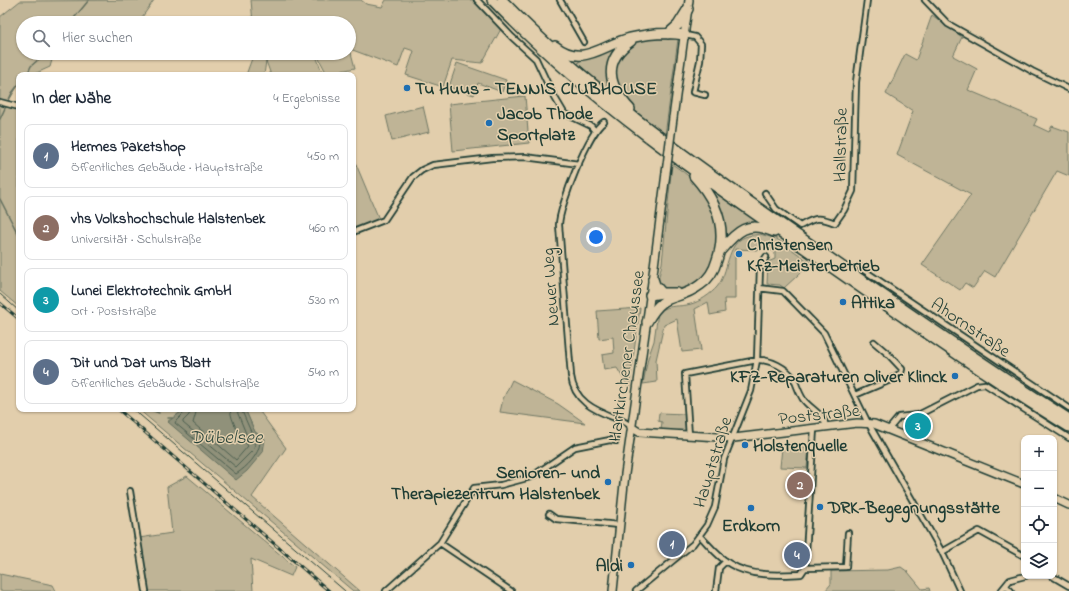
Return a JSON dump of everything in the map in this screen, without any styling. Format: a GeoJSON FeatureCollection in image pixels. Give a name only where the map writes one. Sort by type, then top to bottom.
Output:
{"type":"FeatureCollection","features":[{"type":"Feature","properties":{"kind":"highway"},"geometry":{"type":"LineString","coordinates":[[492,0],[561,68],[617,114],[682,164],[953,351],[1069,427]]}},
{"type":"Feature","properties":{"kind":"highway"},"geometry":{"type":"LineString","coordinates":[[502,0],[522,22],[593,86],[656,135],[905,310],[1069,419]]}},
{"type":"Feature","properties":{"kind":"highway"},"geometry":{"type":"LineString","coordinates":[[668,34],[678,25],[688,4]]}},
{"type":"Feature","properties":{"kind":"highway"},"geometry":{"type":"LineString","coordinates":[[522,22],[539,32],[561,51],[576,56],[590,54],[621,41],[640,36],[668,34],[685,35]]}},
{"type":"Feature","properties":{"kind":"highway"},"geometry":{"type":"LineString","coordinates":[[640,36],[618,51],[611,67],[612,80],[620,99],[656,135]]}},
{"type":"Feature","properties":{"kind":"highway"},"geometry":{"type":"LineString","coordinates":[[650,295],[663,296],[684,293],[697,288],[707,280],[714,270],[720,250],[721,227],[714,202],[705,189],[682,164]]}},
{"type":"Feature","properties":{"kind":"highway"},"geometry":{"type":"LineString","coordinates":[[720,250],[738,232],[753,227],[769,230],[796,243]]}},
{"type":"Feature","properties":{"kind":"highway"},"geometry":{"type":"LineString","coordinates":[[652,279],[663,296]]}},
{"type":"Feature","properties":{"kind":"highway"},"geometry":{"type":"LineString","coordinates":[[647,322],[663,296]]}},
{"type":"Feature","properties":{"kind":"main road","name":"Hartkirchener Chaussee"},"geometry":{"type":"LineString","coordinates":[[614,591],[619,525],[631,427],[647,322],[688,4]]}},
{"type":"Feature","properties":{"kind":"main road","name":"Poststraße"},"geometry":{"type":"LineString","coordinates":[[631,427],[640,432],[734,438],[868,423],[889,429],[1021,483]]}},
{"type":"Feature","properties":{"kind":"main road"},"geometry":{"type":"LineString","coordinates":[[1057,499],[1069,505]]}},
{"type":"Feature","properties":{"kind":"street"},"geometry":{"type":"LineString","coordinates":[[478,0],[536,59],[551,91],[564,113],[591,126],[595,131]]}},
{"type":"Feature","properties":{"kind":"street"},"geometry":{"type":"LineString","coordinates":[[560,0],[584,42]]}},
{"type":"Feature","properties":{"kind":"street","name":"Hallstraße"},"geometry":{"type":"LineString","coordinates":[[765,193],[776,209],[800,226],[816,218],[823,218],[835,223],[844,210],[853,191],[856,82],[867,0]]}},
{"type":"Feature","properties":{"kind":"street"},"geometry":{"type":"LineString","coordinates":[[925,0],[948,24],[1032,71],[1069,89]]}},
{"type":"Feature","properties":{"kind":"street"},"geometry":{"type":"LineString","coordinates":[[685,35],[695,36],[701,44],[700,62],[693,92],[705,95]]}},
{"type":"Feature","properties":{"kind":"street"},"geometry":{"type":"LineString","coordinates":[[2,102],[16,106]]}},
{"type":"Feature","properties":{"kind":"street","name":"Neuer Weg"},"geometry":{"type":"LineString","coordinates":[[604,122],[600,124],[595,131],[579,164],[562,205],[559,223],[572,382],[577,394],[589,407],[626,421],[631,427]]}},
{"type":"Feature","properties":{"kind":"street"},"geometry":{"type":"LineString","coordinates":[[356,231],[384,220],[413,177],[422,170],[433,165],[492,158],[525,157],[579,164]]}},
{"type":"Feature","properties":{"kind":"street","name":"Hauptstraße"},"geometry":{"type":"LineString","coordinates":[[636,591],[679,557],[700,536],[716,507],[724,459],[734,438],[736,427],[751,391],[757,360],[760,267],[766,257]]}},
{"type":"Feature","properties":{"kind":"street","name":"Ahornstraße"},"geometry":{"type":"LineString","coordinates":[[859,267],[870,276],[1069,408]]}},
{"type":"Feature","properties":{"kind":"street"},"geometry":{"type":"LineString","coordinates":[[759,288],[778,289],[787,294],[824,333],[868,423],[942,552],[960,591]]}},
{"type":"Feature","properties":{"kind":"street"},"geometry":{"type":"LineString","coordinates":[[855,395],[901,374],[902,369],[897,362],[874,342]]}},
{"type":"Feature","properties":{"kind":"street"},"geometry":{"type":"LineString","coordinates":[[689,436],[689,414],[685,374],[765,359],[774,362],[793,378],[802,398],[823,419],[826,427]]}},
{"type":"Feature","properties":{"kind":"street"},"geometry":{"type":"LineString","coordinates":[[889,429],[899,417],[918,414],[977,385],[985,384],[1069,438]]}},
{"type":"Feature","properties":{"kind":"street"},"geometry":{"type":"LineString","coordinates":[[700,536],[726,561],[740,569],[762,574],[801,574],[805,568],[814,429]]}},
{"type":"Feature","properties":{"kind":"street"},"geometry":{"type":"LineString","coordinates":[[386,591],[440,543],[474,488],[501,485],[531,477],[575,447],[601,441],[616,441]]}},
{"type":"Feature","properties":{"kind":"street"},"geometry":{"type":"LineString","coordinates":[[130,490],[146,591]]}},
{"type":"Feature","properties":{"kind":"street"},"geometry":{"type":"LineString","coordinates":[[549,514],[556,519],[619,525]]}},
{"type":"Feature","properties":{"kind":"street"},"geometry":{"type":"LineString","coordinates":[[942,552],[960,544],[979,531],[1021,554]]}},
{"type":"Feature","properties":{"kind":"street"},"geometry":{"type":"LineString","coordinates":[[805,568],[846,567],[848,533]]}},
{"type":"Feature","properties":{"kind":"street"},"geometry":{"type":"LineString","coordinates":[[440,543],[511,591]]}},
{"type":"Feature","properties":{"kind":"street"},"geometry":{"type":"LineString","coordinates":[[716,591],[719,568],[726,561]]}},
{"type":"Feature","properties":{"kind":"street"},"geometry":{"type":"LineString","coordinates":[[1002,591],[1010,580],[1021,577]]}},
{"type":"Feature","properties":{"kind":"street"},"geometry":{"type":"LineString","coordinates":[[1057,579],[1069,586]]}},
{"type":"Feature","properties":{"kind":"street"},"geometry":{"type":"LineString","coordinates":[[1006,586],[1011,591]]}},
{"type":"Feature","properties":{"kind":"shaded area"},"geometry":{"type":"Polygon","coordinates":[[[154,0],[143,16],[16,16],[16,60],[52,60],[50,67],[39,72],[16,72],[16,89],[8,102],[4,101],[2,106],[16,109],[16,304],[0,291],[0,17],[20,1],[154,0]]]}},
{"type":"Feature","properties":{"kind":"shaded area"},"geometry":{"type":"Polygon","coordinates":[[[251,0],[361,0],[366,4],[382,7],[386,0],[475,0],[501,29],[482,63],[452,60],[443,87],[406,75],[414,51],[405,48],[398,67],[356,51],[356,16],[252,16],[251,0]]]}},
{"type":"Feature","properties":{"kind":"shaded area"},"geometry":{"type":"Polygon","coordinates":[[[932,15],[962,37],[953,56],[977,69],[968,90],[1037,119],[1034,125],[1049,132],[1052,126],[1069,132],[1069,176],[1057,171],[995,277],[985,271],[973,288],[965,283],[960,290],[922,265],[971,195],[897,155],[913,111],[886,94],[905,54],[916,60],[932,15]]]}},
{"type":"Feature","properties":{"kind":"shaded area"},"geometry":{"type":"Polygon","coordinates":[[[643,39],[678,39],[665,135],[645,119],[626,100],[618,90],[615,79],[615,68],[622,56],[631,46],[643,39]]]}},
{"type":"Feature","properties":{"kind":"shaded area"},"geometry":{"type":"Polygon","coordinates":[[[623,42],[615,52],[616,97],[578,64],[580,59],[623,42]]]}},
{"type":"Feature","properties":{"kind":"shaded area"},"geometry":{"type":"Polygon","coordinates":[[[251,60],[318,60],[322,72],[270,72],[266,61],[264,72],[247,72],[251,60]]]}},
{"type":"Feature","properties":{"kind":"shaded area"},"geometry":{"type":"Polygon","coordinates":[[[320,60],[353,60],[355,68],[336,72],[326,72],[320,60]]]}},
{"type":"Feature","properties":{"kind":"shaded area"},"geometry":{"type":"Polygon","coordinates":[[[457,63],[506,80],[502,92],[478,83],[474,95],[449,87],[457,63]]]}},
{"type":"Feature","properties":{"kind":"shaded area","name":"Jacob Thode Sportplatz"},"geometry":{"type":"Polygon","coordinates":[[[525,96],[529,143],[453,151],[449,104],[525,96]]]}},
{"type":"Feature","properties":{"kind":"shaded area"},"geometry":{"type":"Polygon","coordinates":[[[423,106],[429,132],[392,141],[386,116],[423,106]]]}},
{"type":"Feature","properties":{"kind":"shaded area"},"geometry":{"type":"Polygon","coordinates":[[[356,164],[379,219],[356,228],[356,164]]]}},
{"type":"Feature","properties":{"kind":"shaded area"},"geometry":{"type":"Polygon","coordinates":[[[672,164],[694,181],[711,202],[717,237],[714,262],[709,272],[701,280],[691,286],[679,289],[664,289],[658,281],[662,263],[672,164]]]}},
{"type":"Feature","properties":{"kind":"shaded area"},"geometry":{"type":"Polygon","coordinates":[[[711,190],[759,223],[724,241],[709,191],[711,190]]]}},
{"type":"Feature","properties":{"kind":"shaded area"},"geometry":{"type":"Polygon","coordinates":[[[760,234],[777,239],[811,263],[784,288],[780,285],[767,284],[768,262],[775,259],[775,252],[767,248],[758,250],[735,249],[735,299],[724,299],[725,312],[710,315],[708,302],[695,309],[701,350],[682,352],[677,319],[664,325],[656,360],[657,382],[643,384],[648,358],[654,341],[658,312],[671,307],[694,303],[708,295],[721,281],[734,246],[745,237],[760,234]]]}},
{"type":"Feature","properties":{"kind":"shaded area"},"geometry":{"type":"Polygon","coordinates":[[[640,308],[629,388],[617,368],[604,370],[602,355],[614,353],[613,337],[599,339],[597,311],[640,308]]]}},
{"type":"Feature","properties":{"kind":"shaded area"},"geometry":{"type":"Polygon","coordinates":[[[512,380],[558,404],[585,423],[500,412],[503,399],[512,380]]]}},
{"type":"Feature","properties":{"kind":"shaded area"},"geometry":{"type":"Polygon","coordinates":[[[142,412],[181,412],[168,421],[265,439],[255,432],[246,412],[260,412],[286,448],[252,497],[360,591],[353,591],[142,412]]]}},
{"type":"Feature","properties":{"kind":"shaded area"},"geometry":{"type":"Polygon","coordinates":[[[659,413],[686,414],[687,432],[661,430],[662,422],[658,421],[659,413]]]}},
{"type":"Feature","properties":{"kind":"shaded area"},"geometry":{"type":"Polygon","coordinates":[[[809,447],[807,468],[780,467],[782,448],[809,447]]]}},
{"type":"Feature","properties":{"kind":"shaded area"},"geometry":{"type":"Polygon","coordinates":[[[187,476],[295,567],[291,576],[251,559],[253,591],[148,591],[139,538],[172,533],[167,487],[187,476]]]}},
{"type":"Feature","properties":{"kind":"shaded area"},"geometry":{"type":"Polygon","coordinates":[[[901,567],[908,572],[922,589],[929,588],[930,591],[825,591],[831,584],[831,571],[888,570],[901,567]]]}},
{"type":"Feature","properties":{"kind":"shaded area"},"geometry":{"type":"Polygon","coordinates":[[[0,574],[53,585],[56,591],[0,591],[0,574]]]}},
{"type":"Feature","properties":{"kind":"water","name":"Dübelsee"},"geometry":{"type":"Polygon","coordinates":[[[181,412],[246,412],[255,432],[265,439],[263,452],[247,471],[236,480],[168,422],[181,412]]]}},
{"type":"Feature","properties":{"kind":"waterway"},"geometry":{"type":"LineString","coordinates":[[76,16],[89,0]]}},
{"type":"Feature","properties":{"kind":"waterway"},"geometry":{"type":"LineString","coordinates":[[28,72],[31,66],[38,60]]}},
{"type":"Feature","properties":{"kind":"waterway"},"geometry":{"type":"LineString","coordinates":[[0,119],[12,93],[16,88]]}},
{"type":"Feature","properties":{"kind":"waterway"},"geometry":{"type":"LineString","coordinates":[[0,199],[16,230]]}},
{"type":"Feature","properties":{"kind":"tram line"},"geometry":{"type":"LineString","coordinates":[[0,294],[16,308]]}},
{"type":"Feature","properties":{"kind":"tram line"},"geometry":{"type":"LineString","coordinates":[[136,412],[345,591]]}},
{"type":"Feature","properties":{"kind":"railway"},"geometry":{"type":"LineString","coordinates":[[0,303],[16,316]]}},
{"type":"Feature","properties":{"kind":"railway"},"geometry":{"type":"LineString","coordinates":[[121,412],[329,591]]}},
{"type":"Feature","properties":{"kind":"place","name":"Tu Huus - TENNIS CLUBHOUSE"},"geometry":{"type":"Point","coordinates":[407,88]}},
{"type":"Feature","properties":{"kind":"place","name":"Jacob Thode Sportplatz"},"geometry":{"type":"Point","coordinates":[489,123]}},
{"type":"Feature","properties":{"kind":"place","name":"Christensen Kfz-Meisterbetrieb"},"geometry":{"type":"Point","coordinates":[739,254]}},
{"type":"Feature","properties":{"kind":"place","name":"Attika"},"geometry":{"type":"Point","coordinates":[843,302]}},
{"type":"Feature","properties":{"kind":"place","name":"KFZ-Reparaturen Oliver Klinck"},"geometry":{"type":"Point","coordinates":[955,376]}},
{"type":"Feature","properties":{"kind":"place","name":"Lunei Elektrotechnik GmbH"},"geometry":{"type":"Point","coordinates":[918,426]}},
{"type":"Feature","properties":{"kind":"place","name":"Holstenquelle"},"geometry":{"type":"Point","coordinates":[745,445]}},
{"type":"Feature","properties":{"kind":"place","name":"Senioren- und Therapiezentrum Halstenbek"},"geometry":{"type":"Point","coordinates":[608,482]}},
{"type":"Feature","properties":{"kind":"place","name":"vhs Volkshochschule Halstenbek"},"geometry":{"type":"Point","coordinates":[800,485]}},
{"type":"Feature","properties":{"kind":"place","name":"DRK-Begegnungsstätte"},"geometry":{"type":"Point","coordinates":[820,507]}},
{"type":"Feature","properties":{"kind":"place","name":"Erdkorn"},"geometry":{"type":"Point","coordinates":[751,508]}},
{"type":"Feature","properties":{"kind":"place","name":"Hermes Paketshop"},"geometry":{"type":"Point","coordinates":[672,544]}},
{"type":"Feature","properties":{"kind":"place","name":"Dit und Dat ums Blatt"},"geometry":{"type":"Point","coordinates":[797,555]}},
{"type":"Feature","properties":{"kind":"place","name":"Aldi"},"geometry":{"type":"Point","coordinates":[631,565]}}]}
